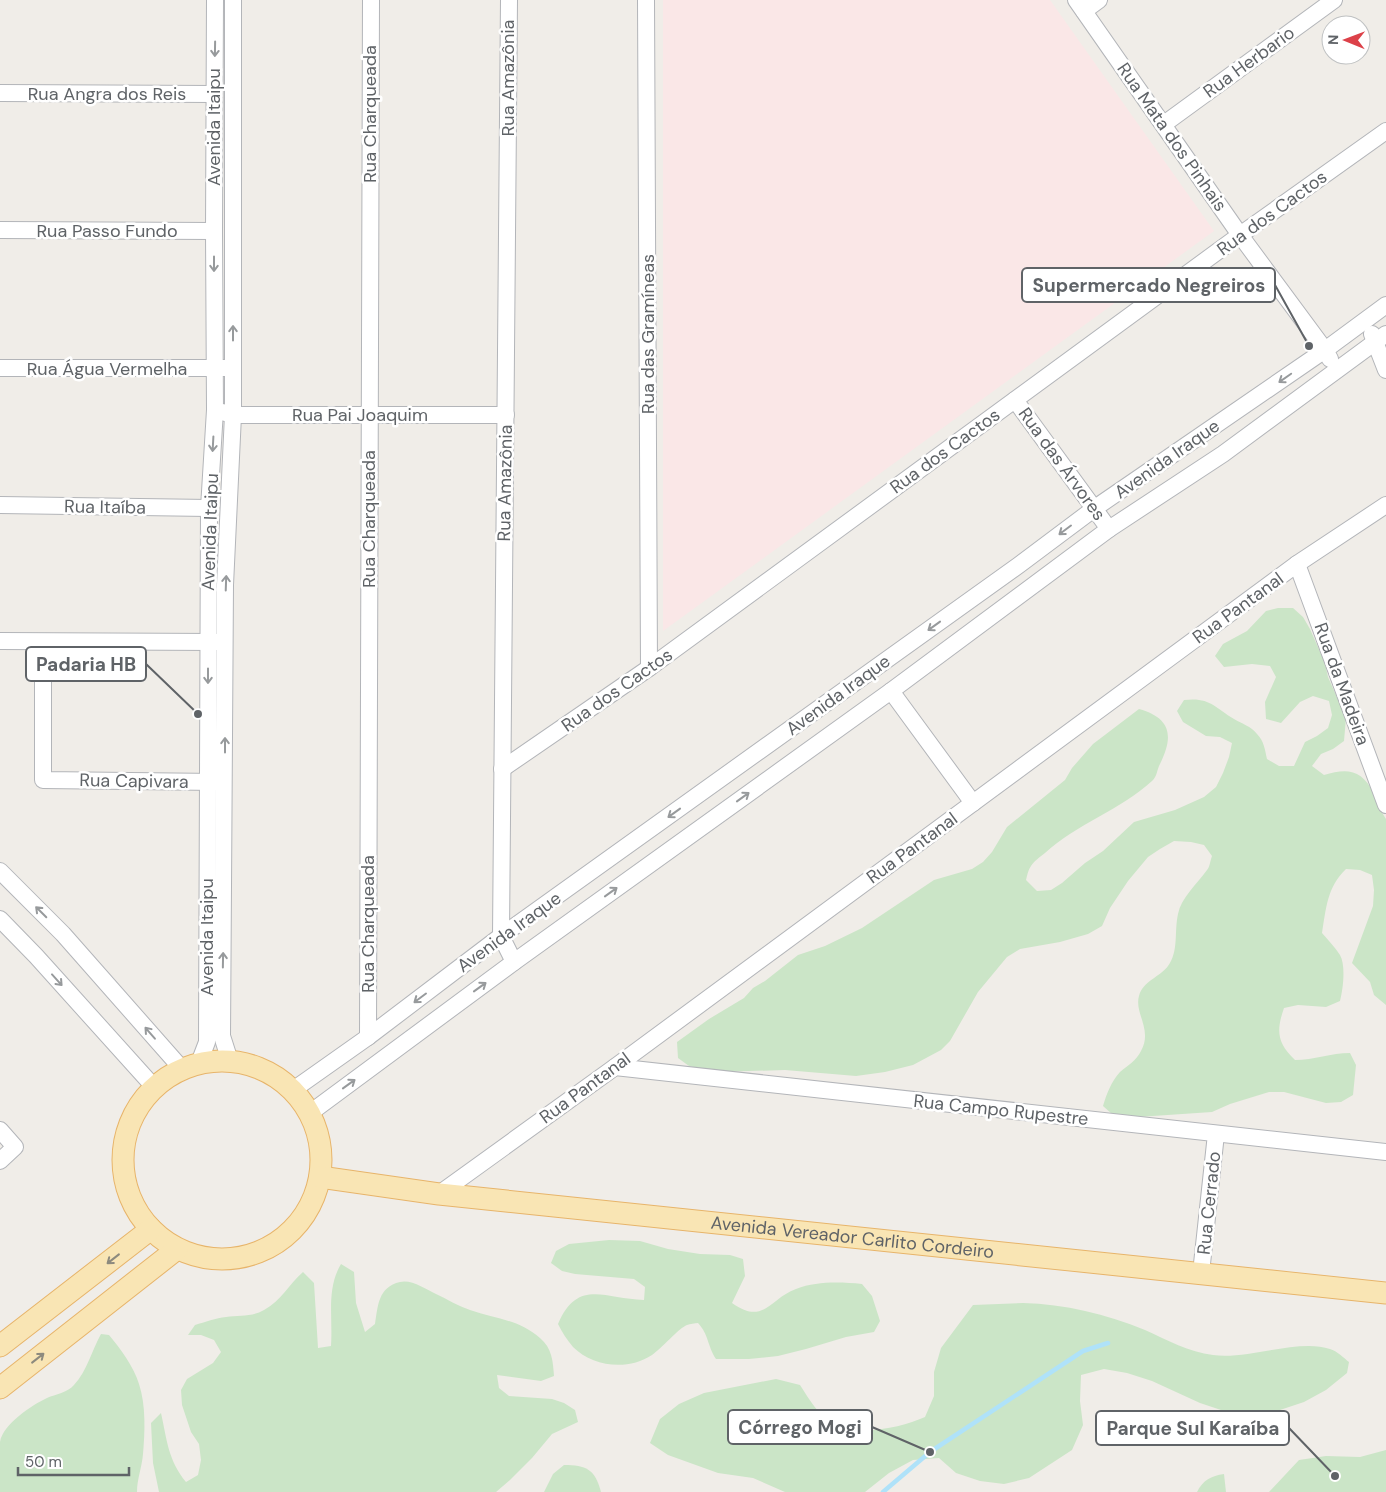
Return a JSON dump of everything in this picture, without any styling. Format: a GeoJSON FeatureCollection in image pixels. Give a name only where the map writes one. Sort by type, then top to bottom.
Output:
{"type":"FeatureCollection","features":[{"type":"Feature","properties":{"kind":"main road"},"geometry":{"type":"LineString","coordinates":[[230,1061],[251,1064],[274,1075],[293,1090],[310,1113],[318,1133],[321,1155],[320,1177],[314,1198],[303,1217],[289,1233],[272,1246],[252,1255],[230,1259],[208,1258],[177,1249],[151,1229],[136,1208],[129,1192],[126,1184],[123,1158],[127,1132],[137,1108],[154,1087],[190,1066],[230,1061]]}},
{"type":"Feature","properties":{"kind":"main road","name":"Avenida Vereador Carlito Cordeiro"},"geometry":{"type":"LineString","coordinates":[[320,1177],[439,1194],[1201,1272],[1386,1293]]}},
{"type":"Feature","properties":{"kind":"main road"},"geometry":{"type":"LineString","coordinates":[[0,1346],[151,1229]]}},
{"type":"Feature","properties":{"kind":"main road"},"geometry":{"type":"LineString","coordinates":[[0,1388],[177,1249]]}},
{"type":"Feature","properties":{"kind":"street","name":"Avenida Itaipu"},"geometry":{"type":"LineString","coordinates":[[190,1066],[207,1042],[209,508],[215,410],[215,0]]}},
{"type":"Feature","properties":{"kind":"street","name":"Avenida Itaipu"},"geometry":{"type":"LineString","coordinates":[[230,1061],[222,1036],[225,585],[233,415],[233,0]]}},
{"type":"Feature","properties":{"kind":"street","name":"Rua Charqueada"},"geometry":{"type":"LineString","coordinates":[[368,1037],[371,0]]}},
{"type":"Feature","properties":{"kind":"street","name":"Rua Amazônia"},"geometry":{"type":"LineString","coordinates":[[508,0],[501,936],[514,962]]}},
{"type":"Feature","properties":{"kind":"street","name":"Rua das Gramíneas"},"geometry":{"type":"LineString","coordinates":[[646,0],[649,668]]}},
{"type":"Feature","properties":{"kind":"street"},"geometry":{"type":"LineString","coordinates":[[1080,5],[1099,0]]}},
{"type":"Feature","properties":{"kind":"street","name":"Rua Herbario"},"geometry":{"type":"LineString","coordinates":[[1164,124],[1334,0]]}},
{"type":"Feature","properties":{"kind":"street","name":"Rua Mata dos Pinhais"},"geometry":{"type":"LineString","coordinates":[[1080,5],[1240,235],[1325,350],[1337,371]]}},
{"type":"Feature","properties":{"kind":"street","name":"Rua Angra dos Reis"},"geometry":{"type":"LineString","coordinates":[[0,93],[214,94]]}},
{"type":"Feature","properties":{"kind":"street","name":"Rua dos Cactos"},"geometry":{"type":"LineString","coordinates":[[502,769],[649,668],[1240,235],[1386,131]]}},
{"type":"Feature","properties":{"kind":"street","name":"Rua Passo Fundo"},"geometry":{"type":"LineString","coordinates":[[0,230],[214,231]]}},
{"type":"Feature","properties":{"kind":"street","name":"Avenida Iraque"},"geometry":{"type":"LineString","coordinates":[[293,1090],[368,1037],[501,936],[1011,571],[1095,508],[1325,350],[1386,305]]}},
{"type":"Feature","properties":{"kind":"street"},"geometry":{"type":"LineString","coordinates":[[1366,320],[1380,338],[1386,370]]}},
{"type":"Feature","properties":{"kind":"street","name":"Avenida Iraque"},"geometry":{"type":"LineString","coordinates":[[310,1113],[514,962],[891,691],[1109,529],[1222,454],[1380,338]]}},
{"type":"Feature","properties":{"kind":"street","name":"Rua Água Vermelha"},"geometry":{"type":"LineString","coordinates":[[0,368],[233,368]]}},
{"type":"Feature","properties":{"kind":"street","name":"Rua das Árvores"},"geometry":{"type":"LineString","coordinates":[[1015,400],[1109,529]]}},
{"type":"Feature","properties":{"kind":"street","name":"Rua Pai Joaquim"},"geometry":{"type":"LineString","coordinates":[[215,410],[233,415],[506,416]]}},
{"type":"Feature","properties":{"kind":"street","name":"Rua Itaíba"},"geometry":{"type":"LineString","coordinates":[[0,505],[209,508]]}},
{"type":"Feature","properties":{"kind":"street","name":"Rua Pantanal"},"geometry":{"type":"LineString","coordinates":[[439,1194],[615,1067],[1298,564],[1386,505]]}},
{"type":"Feature","properties":{"kind":"street","name":"Rua da Madeira"},"geometry":{"type":"LineString","coordinates":[[1298,564],[1386,805]]}},
{"type":"Feature","properties":{"kind":"street"},"geometry":{"type":"LineString","coordinates":[[0,641],[225,642]]}},
{"type":"Feature","properties":{"kind":"street","name":"Rua Capivara"},"geometry":{"type":"LineString","coordinates":[[43,642],[43,780],[225,782]]}},
{"type":"Feature","properties":{"kind":"street"},"geometry":{"type":"LineString","coordinates":[[891,691],[973,803]]}},
{"type":"Feature","properties":{"kind":"street"},"geometry":{"type":"LineString","coordinates":[[0,871],[190,1066]]}},
{"type":"Feature","properties":{"kind":"street"},"geometry":{"type":"LineString","coordinates":[[0,919],[36,956],[154,1087]]}},
{"type":"Feature","properties":{"kind":"street","name":"Rua Campo Rupestre"},"geometry":{"type":"LineString","coordinates":[[615,1067],[1386,1152]]}},
{"type":"Feature","properties":{"kind":"street"},"geometry":{"type":"LineString","coordinates":[[0,1130],[15,1147],[0,1161]]}},
{"type":"Feature","properties":{"kind":"street","name":"Rua Cerrado"},"geometry":{"type":"LineString","coordinates":[[1201,1272],[1216,1134]]}},
{"type":"Feature","properties":{"kind":"shaded area"},"geometry":{"type":"Polygon","coordinates":[[[663,0],[1050,0],[1214,231],[663,631],[663,0]]]}},
{"type":"Feature","properties":{"kind":"green space"},"geometry":{"type":"Polygon","coordinates":[[[1278,608],[1293,608],[1303,617],[1325,663],[1328,677],[1346,718],[1344,741],[1333,749],[1321,754],[1312,766],[1324,775],[1347,771],[1359,775],[1374,794],[1386,819],[1386,1005],[1374,995],[1370,982],[1352,963],[1373,906],[1374,890],[1372,875],[1360,870],[1346,869],[1335,883],[1328,899],[1322,933],[1336,949],[1342,960],[1343,978],[1340,1001],[1326,1007],[1298,1005],[1284,1008],[1279,1030],[1285,1048],[1295,1060],[1350,1053],[1356,1065],[1353,1095],[1341,1102],[1326,1103],[1284,1092],[1269,1092],[1230,1104],[1212,1112],[1138,1117],[1112,1114],[1103,1106],[1114,1080],[1141,1051],[1145,1036],[1139,1009],[1139,996],[1144,987],[1168,966],[1174,954],[1180,908],[1186,897],[1208,869],[1212,856],[1204,845],[1174,841],[1148,857],[1128,881],[1110,908],[1102,926],[1088,934],[1060,942],[1020,949],[1007,957],[978,992],[950,1041],[941,1050],[913,1065],[885,1072],[856,1076],[785,1070],[715,1072],[689,1066],[678,1058],[677,1042],[709,1019],[744,998],[753,988],[798,955],[825,946],[862,928],[934,880],[972,869],[983,862],[992,852],[1007,827],[1065,780],[1072,768],[1093,744],[1139,709],[1158,717],[1167,729],[1167,745],[1155,777],[1140,791],[1057,843],[1035,861],[1029,869],[1026,880],[1037,891],[1051,890],[1062,883],[1085,863],[1103,851],[1134,822],[1175,810],[1204,797],[1216,787],[1229,757],[1232,743],[1220,737],[1206,736],[1183,722],[1177,711],[1184,700],[1200,700],[1211,704],[1255,731],[1263,743],[1267,759],[1279,766],[1294,766],[1305,742],[1328,728],[1332,715],[1329,701],[1313,696],[1300,702],[1281,723],[1266,719],[1265,702],[1276,677],[1270,666],[1252,664],[1224,667],[1215,656],[1223,644],[1247,631],[1266,611],[1278,608]]]}},
{"type":"Feature","properties":{"kind":"green space"},"geometry":{"type":"Polygon","coordinates":[[[609,1240],[640,1241],[668,1249],[700,1254],[730,1255],[743,1259],[745,1276],[732,1303],[752,1312],[766,1308],[787,1293],[804,1286],[829,1283],[862,1284],[872,1296],[880,1321],[874,1332],[846,1337],[778,1356],[749,1359],[716,1359],[702,1327],[698,1323],[694,1323],[684,1327],[656,1352],[643,1360],[622,1365],[600,1363],[581,1354],[565,1336],[558,1324],[566,1310],[574,1301],[583,1296],[594,1294],[644,1300],[645,1287],[634,1279],[575,1274],[562,1271],[551,1263],[556,1251],[569,1244],[609,1240]]]}},
{"type":"Feature","properties":{"kind":"green space"},"geometry":{"type":"Polygon","coordinates":[[[341,1264],[354,1272],[356,1303],[365,1332],[375,1324],[378,1304],[383,1293],[387,1288],[404,1281],[418,1285],[466,1308],[515,1323],[532,1332],[544,1342],[549,1350],[554,1376],[541,1381],[497,1375],[499,1388],[509,1396],[552,1399],[564,1403],[575,1410],[578,1422],[552,1434],[532,1458],[496,1492],[159,1492],[153,1463],[151,1423],[161,1413],[175,1466],[186,1482],[198,1475],[201,1460],[199,1444],[191,1432],[182,1405],[181,1390],[187,1379],[213,1363],[221,1352],[214,1340],[201,1335],[188,1335],[195,1325],[210,1320],[255,1314],[264,1310],[275,1302],[303,1272],[314,1283],[318,1348],[331,1346],[333,1283],[341,1264]]]}},
{"type":"Feature","properties":{"kind":"green space"},"geometry":{"type":"Polygon","coordinates":[[[1023,1303],[1054,1305],[1115,1319],[1170,1342],[1213,1355],[1242,1355],[1289,1347],[1318,1346],[1338,1353],[1349,1362],[1347,1373],[1326,1390],[1304,1402],[1277,1411],[1224,1411],[1200,1403],[1152,1381],[1127,1373],[1104,1369],[1081,1375],[1080,1401],[1083,1425],[1072,1450],[1029,1478],[1004,1484],[980,1481],[956,1473],[939,1458],[913,1460],[889,1473],[865,1492],[785,1492],[753,1478],[718,1473],[668,1455],[650,1443],[660,1419],[679,1404],[704,1393],[776,1379],[800,1385],[823,1416],[843,1427],[855,1430],[879,1429],[904,1425],[915,1421],[925,1417],[934,1396],[934,1372],[941,1348],[973,1305],[1023,1303]]]}},
{"type":"Feature","properties":{"kind":"green space"},"geometry":{"type":"Polygon","coordinates":[[[101,1334],[109,1335],[122,1352],[134,1371],[141,1392],[144,1410],[144,1437],[137,1492],[0,1492],[0,1442],[2,1435],[12,1422],[34,1405],[65,1392],[74,1385],[86,1367],[101,1334]]]}},
{"type":"Feature","properties":{"kind":"green space"},"geometry":{"type":"Polygon","coordinates":[[[1386,1450],[1386,1492],[1269,1492],[1299,1460],[1326,1456],[1360,1457],[1386,1450]]]}},
{"type":"Feature","properties":{"kind":"green space"},"geometry":{"type":"Polygon","coordinates":[[[564,1465],[584,1467],[589,1470],[596,1478],[601,1492],[544,1492],[553,1474],[564,1465]]]}},
{"type":"Feature","properties":{"kind":"green space"},"geometry":{"type":"Polygon","coordinates":[[[1224,1474],[1226,1492],[1197,1492],[1208,1479],[1224,1474]]]}},
{"type":"Feature","properties":{"kind":"waterway"},"geometry":{"type":"LineString","coordinates":[[883,1492],[930,1452],[1083,1351],[1108,1343]]}},
{"type":"Feature","properties":{"kind":"place","name":"Supermercado Negreiros"},"geometry":{"type":"Point","coordinates":[1309,346]}},
{"type":"Feature","properties":{"kind":"place","name":"Padaria HB"},"geometry":{"type":"Point","coordinates":[198,714]}},
{"type":"Feature","properties":{"kind":"place","name":"Córrego Mogi"},"geometry":{"type":"Point","coordinates":[930,1452]}},
{"type":"Feature","properties":{"kind":"place","name":"Parque Sul Karaíba"},"geometry":{"type":"Point","coordinates":[1335,1476]}}]}
